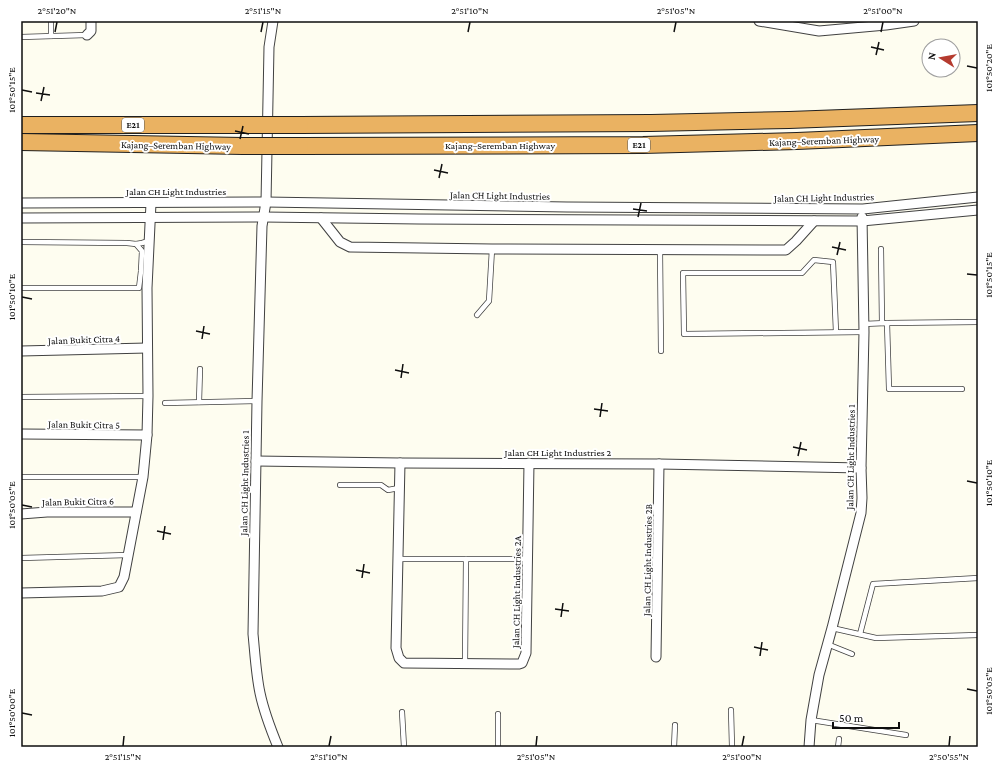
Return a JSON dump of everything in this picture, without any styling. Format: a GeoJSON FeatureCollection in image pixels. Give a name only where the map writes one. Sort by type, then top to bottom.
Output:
{"type":"FeatureCollection","features":[{"type":"Feature","properties":{"kind":"highway","name":"Kajang–Seremban Highway"},"geometry":{"type":"LineString","coordinates":[[21,125],[651,123],[789,120],[978,113]]}},
{"type":"Feature","properties":{"kind":"highway","name":"Kajang–Seremban Highway"},"geometry":{"type":"LineString","coordinates":[[21,142],[243,146],[651,144],[798,141],[978,133]]}},
{"type":"Feature","properties":{"kind":"street"},"geometry":{"type":"LineString","coordinates":[[87,35],[90,31],[91,21]]}},
{"type":"Feature","properties":{"kind":"street","name":"Jalan CH Light Industries 1"},"geometry":{"type":"LineString","coordinates":[[273,21],[269,47],[266,202],[261,234],[256,401],[253,634],[260,695],[278,747]]}},
{"type":"Feature","properties":{"kind":"street"},"geometry":{"type":"LineString","coordinates":[[759,21],[793,24],[819,31],[842,25],[914,21]]}},
{"type":"Feature","properties":{"kind":"street","name":"Jalan CH Light Industries"},"geometry":{"type":"LineString","coordinates":[[21,203],[266,202],[567,207],[863,209],[978,197]]}},
{"type":"Feature","properties":{"kind":"street"},"geometry":{"type":"LineString","coordinates":[[21,593],[102,591],[119,587],[124,576],[143,477],[147,436],[147,348],[143,288],[149,241],[151,203]]}},
{"type":"Feature","properties":{"kind":"street","name":"Jalan CH Light Industries 1"},"geometry":{"type":"LineString","coordinates":[[809,747],[811,720],[819,675],[860,513],[862,498],[861,468],[864,328],[863,209]]}},
{"type":"Feature","properties":{"kind":"street"},"geometry":{"type":"LineString","coordinates":[[21,218],[263,217],[862,222],[978,210]]}},
{"type":"Feature","properties":{"kind":"street"},"geometry":{"type":"LineString","coordinates":[[321,218],[340,242],[350,247],[492,249],[786,250],[814,221]]}},
{"type":"Feature","properties":{"kind":"street","name":"Jalan Bukit Citra 4"},"geometry":{"type":"LineString","coordinates":[[21,351],[147,348]]}},
{"type":"Feature","properties":{"kind":"street","name":"Jalan Bukit Citra 5"},"geometry":{"type":"LineString","coordinates":[[21,434],[147,436]]}},
{"type":"Feature","properties":{"kind":"street","name":"Jalan CH Light Industries 2"},"geometry":{"type":"LineString","coordinates":[[256,461],[659,464],[861,468]]}},
{"type":"Feature","properties":{"kind":"street","name":"Jalan CH Light Industries 2A"},"geometry":{"type":"LineString","coordinates":[[400,463],[396,648],[398,658],[404,663],[465,664],[519,664],[522,663],[526,653],[529,463]]}},
{"type":"Feature","properties":{"kind":"street","name":"Jalan CH Light Industries 2B"},"geometry":{"type":"LineString","coordinates":[[656,657],[659,464]]}},
{"type":"Feature","properties":{"kind":"street","name":"Jalan Bukit Citra 6"},"geometry":{"type":"LineString","coordinates":[[21,514],[47,512],[136,512]]}},
{"type":"Feature","properties":{"kind":"lane"},"geometry":{"type":"LineString","coordinates":[[51,21],[51,36]]}},
{"type":"Feature","properties":{"kind":"lane"},"geometry":{"type":"LineString","coordinates":[[21,37],[87,35]]}},
{"type":"Feature","properties":{"kind":"lane"},"geometry":{"type":"LineString","coordinates":[[21,242],[136,244],[149,241]]}},
{"type":"Feature","properties":{"kind":"lane"},"geometry":{"type":"LineString","coordinates":[[21,288],[143,288],[141,271],[142,251],[136,244]]}},
{"type":"Feature","properties":{"kind":"lane"},"geometry":{"type":"LineString","coordinates":[[477,315],[489,301],[492,249]]}},
{"type":"Feature","properties":{"kind":"lane"},"geometry":{"type":"LineString","coordinates":[[881,249],[889,389],[962,389]]}},
{"type":"Feature","properties":{"kind":"lane"},"geometry":{"type":"LineString","coordinates":[[660,250],[660,352]]}},
{"type":"Feature","properties":{"kind":"lane"},"geometry":{"type":"LineString","coordinates":[[836,332],[833,262],[814,260],[802,273],[683,273],[684,334],[836,332],[885,323],[978,322]]}},
{"type":"Feature","properties":{"kind":"lane"},"geometry":{"type":"LineString","coordinates":[[199,402],[200,369]]}},
{"type":"Feature","properties":{"kind":"lane"},"geometry":{"type":"LineString","coordinates":[[21,397],[148,396]]}},
{"type":"Feature","properties":{"kind":"lane"},"geometry":{"type":"LineString","coordinates":[[165,403],[256,401]]}},
{"type":"Feature","properties":{"kind":"lane"},"geometry":{"type":"LineString","coordinates":[[21,476],[143,477]]}},
{"type":"Feature","properties":{"kind":"lane"},"geometry":{"type":"LineString","coordinates":[[340,485],[381,485],[388,490],[399,488]]}},
{"type":"Feature","properties":{"kind":"lane"},"geometry":{"type":"LineString","coordinates":[[21,558],[128,555]]}},
{"type":"Feature","properties":{"kind":"lane"},"geometry":{"type":"LineString","coordinates":[[398,559],[527,560]]}},
{"type":"Feature","properties":{"kind":"lane"},"geometry":{"type":"LineString","coordinates":[[465,664],[466,559]]}},
{"type":"Feature","properties":{"kind":"lane"},"geometry":{"type":"LineString","coordinates":[[860,634],[873,584],[978,578]]}},
{"type":"Feature","properties":{"kind":"lane"},"geometry":{"type":"LineString","coordinates":[[832,628],[876,638],[978,635]]}},
{"type":"Feature","properties":{"kind":"lane"},"geometry":{"type":"LineString","coordinates":[[827,644],[852,654]]}},
{"type":"Feature","properties":{"kind":"lane"},"geometry":{"type":"LineString","coordinates":[[731,710],[732,747]]}},
{"type":"Feature","properties":{"kind":"lane"},"geometry":{"type":"LineString","coordinates":[[402,712],[404,747]]}},
{"type":"Feature","properties":{"kind":"lane"},"geometry":{"type":"LineString","coordinates":[[498,714],[498,747]]}},
{"type":"Feature","properties":{"kind":"lane"},"geometry":{"type":"LineString","coordinates":[[811,720],[906,735]]}},
{"type":"Feature","properties":{"kind":"lane"},"geometry":{"type":"LineString","coordinates":[[674,747],[675,725]]}},
{"type":"Feature","properties":{"kind":"lane"},"geometry":{"type":"LineString","coordinates":[[838,747],[839,738]]}}]}
